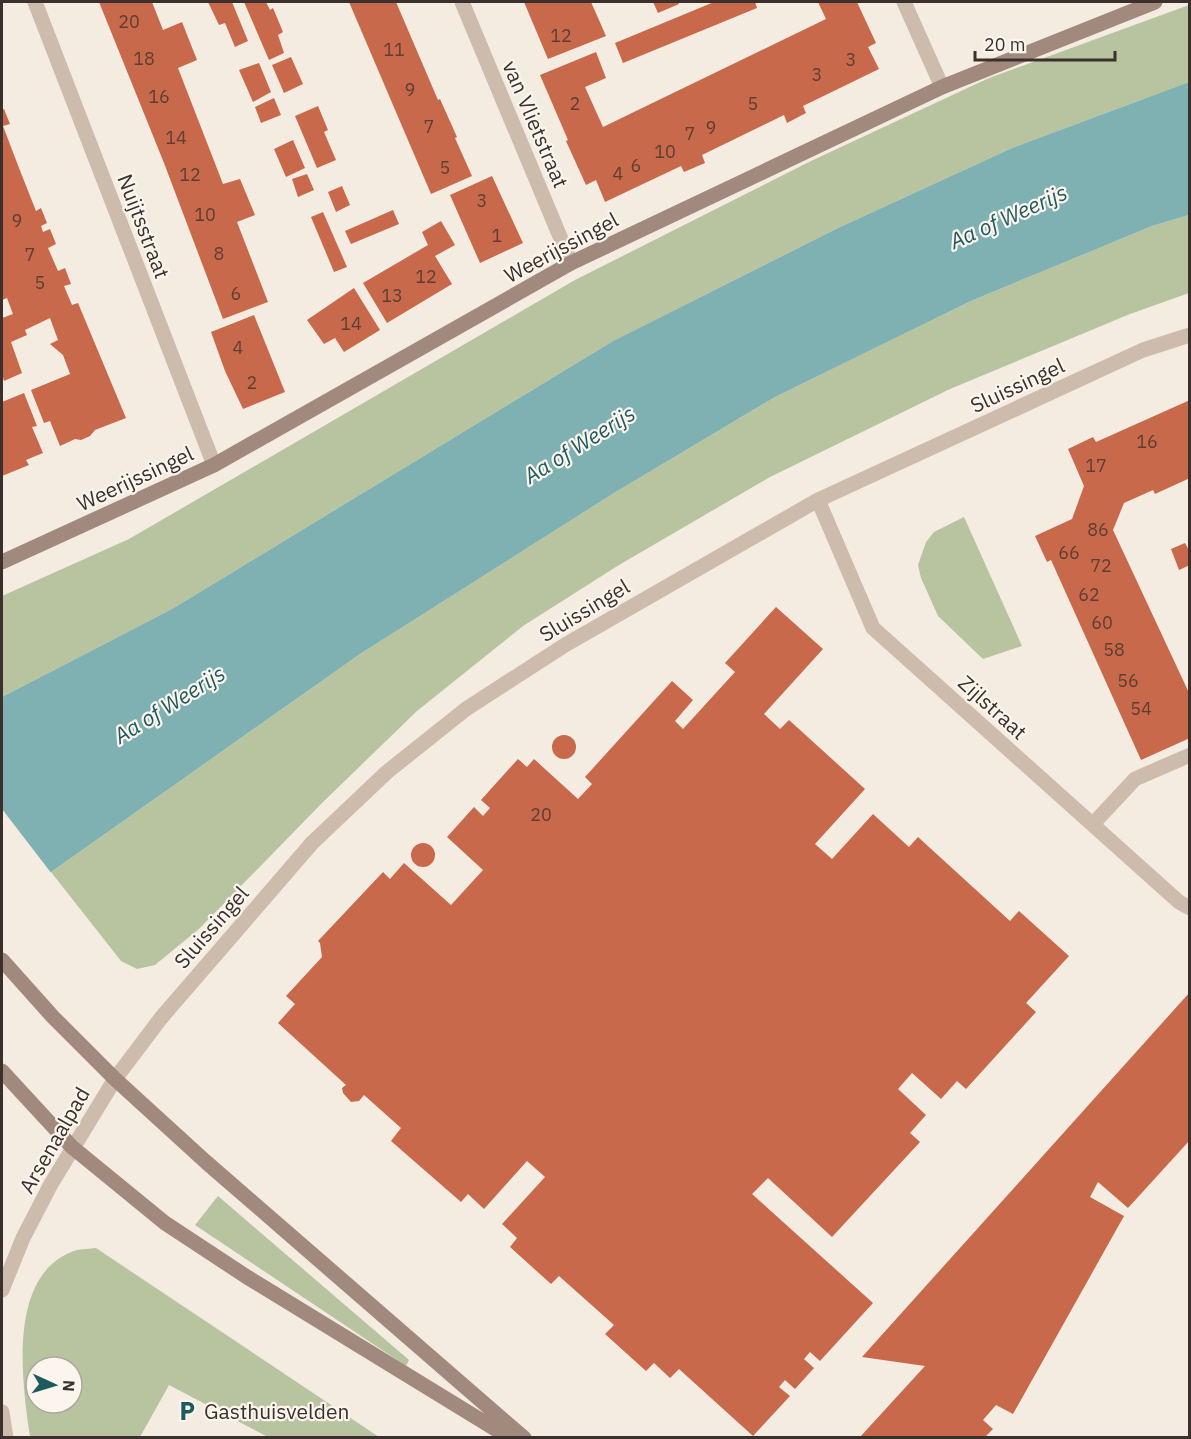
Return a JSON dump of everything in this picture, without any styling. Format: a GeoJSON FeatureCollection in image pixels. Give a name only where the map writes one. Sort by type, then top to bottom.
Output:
{"type":"FeatureCollection","features":[{"type":"Feature","properties":{"kind":"main road","name":"Weerijssingel"},"geometry":{"type":"LineString","coordinates":[[2,562],[214,465],[571,263],[942,87],[1155,2]]}},
{"type":"Feature","properties":{"kind":"main road"},"geometry":{"type":"LineString","coordinates":[[2,960],[53,1017],[115,1079],[206,1162],[524,1437]]}},
{"type":"Feature","properties":{"kind":"main road"},"geometry":{"type":"LineString","coordinates":[[2,1071],[72,1147],[165,1223],[248,1277],[510,1437]]}},
{"type":"Feature","properties":{"kind":"street","name":"Nuijtsstraat"},"geometry":{"type":"LineString","coordinates":[[35,2],[214,465]]}},
{"type":"Feature","properties":{"kind":"street","name":"van Vlietstraat"},"geometry":{"type":"LineString","coordinates":[[462,2],[571,263]]}},
{"type":"Feature","properties":{"kind":"street"},"geometry":{"type":"LineString","coordinates":[[904,2],[942,87]]}},
{"type":"Feature","properties":{"kind":"street","name":"Sluissingel"},"geometry":{"type":"LineString","coordinates":[[115,1079],[161,1018],[312,843],[387,772],[466,709],[565,645],[818,500],[1143,350],[1190,335]]}},
{"type":"Feature","properties":{"kind":"street","name":"Zijlstraat"},"geometry":{"type":"LineString","coordinates":[[818,500],[873,628],[1179,902],[1190,908]]}},
{"type":"Feature","properties":{"kind":"street"},"geometry":{"type":"LineString","coordinates":[[1093,824],[1135,779],[1190,755]]}},
{"type":"Feature","properties":{"kind":"street","name":"Arsenaalpad"},"geometry":{"type":"LineString","coordinates":[[2,1290],[23,1238],[72,1147],[115,1079]]}},
{"type":"Feature","properties":{"kind":"street"},"geometry":{"type":"LineString","coordinates":[[2,1412],[6,1437]]}},
{"type":"Feature","properties":{"kind":"green space"},"geometry":{"type":"Polygon","coordinates":[[[1189,5],[1189,82],[1012,148],[838,228],[613,341],[172,609],[2,697],[2,596],[129,539],[575,280],[811,161],[989,78],[1189,5]]]}},
{"type":"Feature","properties":{"kind":"green space"},"geometry":{"type":"Polygon","coordinates":[[[1189,215],[1189,293],[1130,314],[950,389],[770,477],[619,565],[523,626],[417,711],[322,803],[200,928],[155,965],[137,969],[121,961],[51,872],[360,654],[614,493],[775,397],[971,301],[1152,226],[1189,215]]]}},
{"type":"Feature","properties":{"kind":"green space"},"geometry":{"type":"Polygon","coordinates":[[[964,517],[1022,646],[983,659],[938,616],[921,578],[918,565],[926,542],[934,532],[964,517]]]}},
{"type":"Feature","properties":{"kind":"green space"},"geometry":{"type":"Polygon","coordinates":[[[218,1196],[409,1360],[406,1366],[195,1225],[218,1196]]]}},
{"type":"Feature","properties":{"kind":"green space"},"geometry":{"type":"Polygon","coordinates":[[[96,1248],[379,1437],[268,1437],[169,1385],[140,1437],[30,1437],[27,1415],[84,1415],[84,1355],[24,1355],[24,1388],[23,1359],[24,1331],[29,1304],[39,1281],[54,1262],[77,1250],[96,1248]]]}},
{"type":"Feature","properties":{"kind":"water","name":"Aa of Weerijs"},"geometry":{"type":"Polygon","coordinates":[[[1189,82],[1189,215],[1152,226],[971,301],[775,397],[614,493],[360,654],[51,872],[2,893],[2,697],[172,609],[613,341],[838,228],[1012,148],[1189,82]]]}},
{"type":"Feature","properties":{"kind":"pier"},"geometry":{"type":"Polygon","coordinates":[[[2,809],[52,874],[2,896],[2,809]]]}},
{"type":"Feature","properties":{"kind":"building"},"geometry":{"type":"Polygon","coordinates":[[[99,2],[152,2],[163,30],[182,22],[197,60],[178,68],[223,184],[240,179],[255,215],[237,222],[268,302],[223,319],[164,163],[99,2]]]}},
{"type":"Feature","properties":{"kind":"building"},"geometry":{"type":"Polygon","coordinates":[[[208,2],[232,2],[248,41],[235,47],[225,23],[219,25],[208,2]]]}},
{"type":"Feature","properties":{"kind":"building"},"geometry":{"type":"Polygon","coordinates":[[[244,2],[266,2],[270,10],[273,8],[283,32],[278,35],[284,53],[269,60],[244,2]]]}},
{"type":"Feature","properties":{"kind":"building"},"geometry":{"type":"Polygon","coordinates":[[[349,2],[396,2],[438,100],[440,99],[457,137],[455,138],[472,176],[431,194],[349,2]]]}},
{"type":"Feature","properties":{"kind":"building"},"geometry":{"type":"Polygon","coordinates":[[[524,2],[591,2],[606,36],[548,59],[524,2]]]}},
{"type":"Feature","properties":{"kind":"building"},"geometry":{"type":"Polygon","coordinates":[[[653,2],[678,2],[679,4],[658,13],[653,2]]]}},
{"type":"Feature","properties":{"kind":"building"},"geometry":{"type":"Polygon","coordinates":[[[714,2],[755,2],[757,8],[623,63],[615,43],[714,2]]]}},
{"type":"Feature","properties":{"kind":"building"},"geometry":{"type":"Polygon","coordinates":[[[818,2],[857,2],[876,43],[868,47],[879,69],[803,106],[806,113],[787,123],[784,115],[702,155],[705,163],[684,172],[681,166],[605,202],[596,180],[586,185],[540,75],[596,52],[606,78],[585,87],[603,127],[826,19],[818,2]]]}},
{"type":"Feature","properties":{"kind":"building"},"geometry":{"type":"Polygon","coordinates":[[[291,57],[303,84],[284,93],[272,65],[291,57]]]}},
{"type":"Feature","properties":{"kind":"building"},"geometry":{"type":"Polygon","coordinates":[[[259,63],[271,92],[253,102],[239,70],[259,63]]]}},
{"type":"Feature","properties":{"kind":"building"},"geometry":{"type":"Polygon","coordinates":[[[274,98],[281,115],[261,123],[255,107],[274,98]]]}},
{"type":"Feature","properties":{"kind":"building"},"geometry":{"type":"Polygon","coordinates":[[[318,106],[328,130],[324,132],[336,160],[317,168],[295,116],[318,106]]]}},
{"type":"Feature","properties":{"kind":"building"},"geometry":{"type":"Polygon","coordinates":[[[4,109],[10,124],[3,126],[36,211],[41,208],[47,223],[41,226],[43,232],[50,229],[56,244],[48,248],[58,271],[65,268],[71,284],[64,286],[72,305],[78,303],[126,418],[95,430],[90,436],[81,440],[75,439],[60,446],[50,421],[44,423],[31,390],[70,374],[63,355],[50,344],[58,340],[50,318],[25,330],[27,335],[11,342],[22,373],[4,381],[2,374],[2,318],[13,314],[7,298],[2,300],[2,110],[4,109]]]}},
{"type":"Feature","properties":{"kind":"building"},"geometry":{"type":"Polygon","coordinates":[[[293,140],[305,168],[286,177],[274,149],[293,140]]]}},
{"type":"Feature","properties":{"kind":"building"},"geometry":{"type":"Polygon","coordinates":[[[307,174],[314,190],[298,197],[292,179],[307,174]]]}},
{"type":"Feature","properties":{"kind":"building"},"geometry":{"type":"Polygon","coordinates":[[[492,176],[523,243],[480,263],[450,195],[492,176]]]}},
{"type":"Feature","properties":{"kind":"building"},"geometry":{"type":"Polygon","coordinates":[[[342,186],[350,205],[336,212],[328,192],[342,186]]]}},
{"type":"Feature","properties":{"kind":"building"},"geometry":{"type":"Polygon","coordinates":[[[393,210],[399,224],[351,244],[345,231],[393,210]]]}},
{"type":"Feature","properties":{"kind":"building"},"geometry":{"type":"Polygon","coordinates":[[[323,212],[347,267],[334,272],[311,217],[323,212]]]}},
{"type":"Feature","properties":{"kind":"building"},"geometry":{"type":"Polygon","coordinates":[[[441,221],[455,245],[435,256],[452,284],[387,323],[363,283],[428,245],[422,232],[441,221]]]}},
{"type":"Feature","properties":{"kind":"building"},"geometry":{"type":"Polygon","coordinates":[[[354,288],[380,330],[344,352],[335,338],[324,344],[307,320],[354,288]]]}},
{"type":"Feature","properties":{"kind":"building"},"geometry":{"type":"Polygon","coordinates":[[[254,315],[285,392],[243,409],[225,371],[211,332],[254,315]]]}},
{"type":"Feature","properties":{"kind":"building"},"geometry":{"type":"Polygon","coordinates":[[[24,393],[37,426],[32,427],[43,453],[26,460],[29,465],[2,476],[2,402],[24,393]]]}},
{"type":"Feature","properties":{"kind":"building"},"geometry":{"type":"Polygon","coordinates":[[[1190,400],[1190,478],[1155,494],[1153,490],[1124,503],[1113,530],[1190,695],[1190,738],[1141,760],[1051,560],[1047,562],[1035,536],[1072,519],[1084,486],[1068,449],[1093,437],[1096,442],[1190,400]]]}},
{"type":"Feature","properties":{"kind":"building"},"geometry":{"type":"Polygon","coordinates":[[[1185,543],[1190,552],[1190,565],[1179,570],[1171,549],[1185,543]]]}},
{"type":"Feature","properties":{"kind":"building"},"geometry":{"type":"Polygon","coordinates":[[[776,607],[823,649],[764,714],[780,729],[789,720],[865,789],[815,844],[832,859],[873,814],[909,847],[918,837],[1010,921],[1019,911],[1069,956],[1026,1003],[1036,1012],[966,1089],[957,1081],[941,1099],[912,1073],[898,1089],[926,1115],[910,1133],[920,1142],[832,1237],[768,1178],[752,1194],[873,1303],[820,1361],[810,1352],[804,1359],[814,1368],[795,1389],[785,1380],[779,1387],[790,1396],[753,1436],[679,1369],[670,1378],[654,1363],[646,1371],[605,1334],[614,1325],[559,1276],[551,1284],[510,1247],[517,1238],[502,1224],[545,1177],[527,1161],[484,1209],[468,1194],[461,1202],[391,1141],[401,1128],[364,1095],[359,1101],[351,1102],[343,1093],[342,1088],[346,1085],[278,1023],[295,1004],[286,996],[322,957],[318,941],[383,872],[390,879],[404,863],[451,905],[483,870],[447,837],[474,807],[483,816],[490,808],[481,800],[518,759],[527,767],[534,759],[578,799],[592,784],[585,777],[672,681],[693,700],[675,721],[683,729],[735,672],[725,663],[776,607]]]}},
{"type":"Feature","properties":{"kind":"building"},"geometry":{"type":"Polygon","coordinates":[[[564,735],[569,736],[575,742],[575,752],[569,758],[564,759],[559,758],[553,752],[552,747],[553,742],[559,736],[564,735]]]}},
{"type":"Feature","properties":{"kind":"building"},"geometry":{"type":"Polygon","coordinates":[[[423,843],[428,844],[434,850],[434,860],[428,866],[423,867],[418,866],[412,860],[411,855],[412,850],[418,844],[423,843]]]}},
{"type":"Feature","properties":{"kind":"building"},"geometry":{"type":"Polygon","coordinates":[[[1190,992],[1190,1140],[1128,1208],[1098,1182],[1090,1197],[1124,1216],[1013,1414],[996,1405],[983,1420],[993,1429],[985,1437],[860,1437],[925,1366],[862,1357],[1190,992]]]}},
{"type":"Feature","properties":{"kind":"place","name":"Gasthuisvelden"},"geometry":{"type":"Point","coordinates":[187,1411]}}]}
